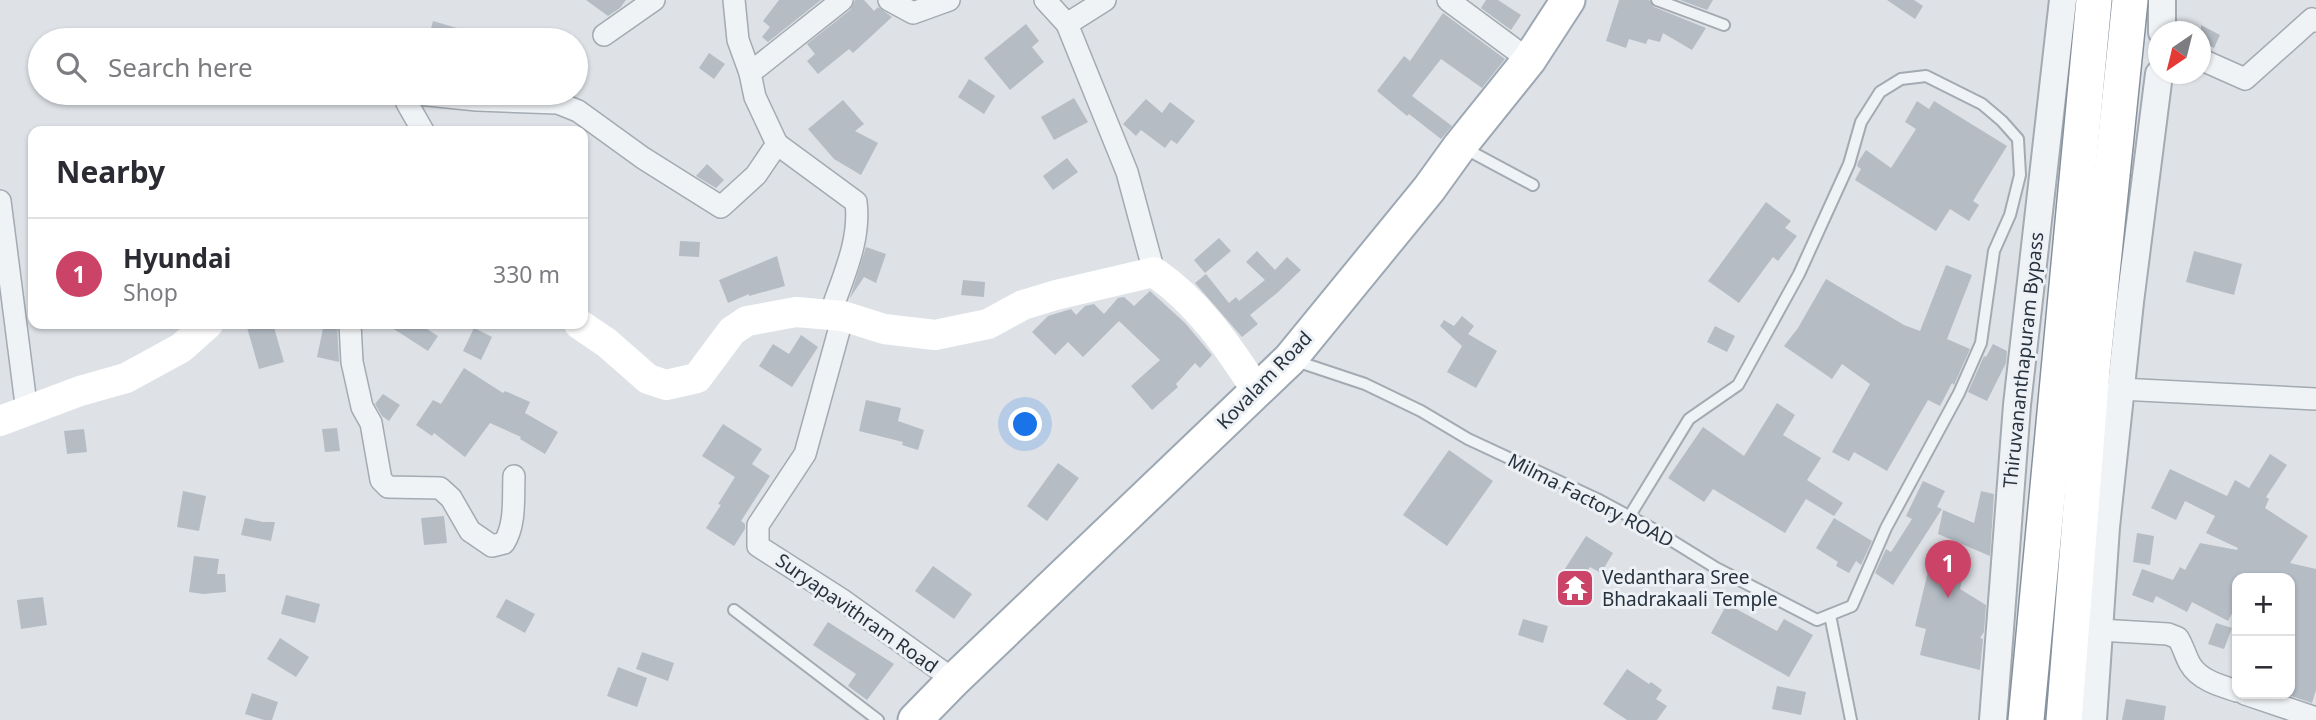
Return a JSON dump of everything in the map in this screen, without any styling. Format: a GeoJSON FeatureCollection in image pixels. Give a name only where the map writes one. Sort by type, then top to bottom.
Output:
{"type":"FeatureCollection","features":[{"type":"Feature","properties":{"kind":"highway","name":"Thiruvananthapuram Bypass"},"geometry":{"type":"LineString","coordinates":[[2026,720],[2094,0]]}},
{"type":"Feature","properties":{"kind":"highway"},"geometry":{"type":"LineString","coordinates":[[2064,720],[2092,370],[2130,0]]}},
{"type":"Feature","properties":{"kind":"main road","name":"Kovalam Road"},"geometry":{"type":"LineString","coordinates":[[915,720],[1290,359],[1429,189],[1529,60],[1568,0]]}},
{"type":"Feature","properties":{"kind":"main road"},"geometry":{"type":"LineString","coordinates":[[586,329],[607,343],[648,379],[666,385],[697,377],[732,331],[747,321],[796,312],[836,315],[884,329],[935,335],[988,324],[1034,302],[1113,279],[1153,272],[1176,287],[1227,344],[1257,391]]}},
{"type":"Feature","properties":{"kind":"main road"},"geometry":{"type":"LineString","coordinates":[[13,417],[80,391],[126,378],[181,348],[202,329]]}},
{"type":"Feature","properties":{"kind":"street"},"geometry":{"type":"LineString","coordinates":[[604,35],[654,0]]}},
{"type":"Feature","properties":{"kind":"street"},"geometry":{"type":"LineString","coordinates":[[734,0],[738,40],[755,97],[777,144],[856,202],[855,240],[836,315]]}},
{"type":"Feature","properties":{"kind":"street"},"geometry":{"type":"LineString","coordinates":[[750,73],[842,0]]}},
{"type":"Feature","properties":{"kind":"street"},"geometry":{"type":"LineString","coordinates":[[889,0],[914,13],[949,0]]}},
{"type":"Feature","properties":{"kind":"street"},"geometry":{"type":"LineString","coordinates":[[1045,0],[1067,24],[1127,172],[1153,272]]}},
{"type":"Feature","properties":{"kind":"street"},"geometry":{"type":"LineString","coordinates":[[1067,24],[1105,0]]}},
{"type":"Feature","properties":{"kind":"street"},"geometry":{"type":"LineString","coordinates":[[1448,0],[1529,60]]}},
{"type":"Feature","properties":{"kind":"street","name":"Thiruvananthapuram Bypass"},"geometry":{"type":"LineString","coordinates":[[1993,720],[2017,405],[2063,0]]}},
{"type":"Feature","properties":{"kind":"street"},"geometry":{"type":"LineString","coordinates":[[2162,0],[2162,21]]}},
{"type":"Feature","properties":{"kind":"street"},"geometry":{"type":"LineString","coordinates":[[2211,64],[2245,79],[2314,18]]}},
{"type":"Feature","properties":{"kind":"street"},"geometry":{"type":"LineString","coordinates":[[2093,720],[2106,527],[2157,84]]}},
{"type":"Feature","properties":{"kind":"street"},"geometry":{"type":"LineString","coordinates":[[408,105],[420,126]]}},
{"type":"Feature","properties":{"kind":"street"},"geometry":{"type":"LineString","coordinates":[[563,105],[578,111],[643,158],[721,208],[756,175],[777,144]]}},
{"type":"Feature","properties":{"kind":"street"},"geometry":{"type":"LineString","coordinates":[[0,201],[13,417]]}},
{"type":"Feature","properties":{"kind":"street","name":"Suryapavithram Road"},"geometry":{"type":"LineString","coordinates":[[836,315],[805,454],[758,525],[758,546],[841,598],[954,680]]}},
{"type":"Feature","properties":{"kind":"street"},"geometry":{"type":"LineString","coordinates":[[350,329],[352,362],[362,407],[371,423],[381,481],[388,487],[440,488],[451,498],[470,531],[492,546],[504,543],[509,536],[514,476]]}},
{"type":"Feature","properties":{"kind":"street"},"geometry":{"type":"LineString","coordinates":[[2120,389],[2316,399]]}},
{"type":"Feature","properties":{"kind":"street"},"geometry":{"type":"LineString","coordinates":[[2099,629],[2168,634],[2178,638],[2190,664],[2200,674],[2232,689]]}},
{"type":"Feature","properties":{"kind":"street"},"geometry":{"type":"LineString","coordinates":[[2259,699],[2310,718]]}},
{"type":"Feature","properties":{"kind":"lane"},"geometry":{"type":"LineString","coordinates":[[1657,0],[1724,25]]}},
{"type":"Feature","properties":{"kind":"lane"},"geometry":{"type":"LineString","coordinates":[[1629,517],[1689,419],[1738,384],[1799,274],[1849,164],[1861,121],[1880,92],[1901,79],[1926,76],[1982,104],[2002,121],[2018,139],[2020,175],[2010,215],[1994,251],[1981,344],[1959,393],[1886,528],[1852,606],[1830,615],[1851,720]]}},
{"type":"Feature","properties":{"kind":"lane"},"geometry":{"type":"LineString","coordinates":[[1460,146],[1533,185]]}},
{"type":"Feature","properties":{"kind":"lane","name":"Milma Factory ROAD"},"geometry":{"type":"LineString","coordinates":[[1290,359],[1365,384],[1421,411],[1468,439],[1629,517],[1716,568],[1817,620],[1830,615]]}},
{"type":"Feature","properties":{"kind":"lane"},"geometry":{"type":"LineString","coordinates":[[734,610],[878,720]]}},
{"type":"Feature","properties":{"kind":"building"},"geometry":{"type":"Polygon","coordinates":[[[586,0],[626,0],[608,16],[586,0]]]}},
{"type":"Feature","properties":{"kind":"building"},"geometry":{"type":"Polygon","coordinates":[[[779,0],[821,0],[768,42],[762,37],[770,27],[763,21],[779,0]]]}},
{"type":"Feature","properties":{"kind":"building"},"geometry":{"type":"Polygon","coordinates":[[[855,0],[864,0],[874,11],[878,7],[892,17],[853,53],[849,49],[818,74],[807,61],[815,54],[807,44],[850,10],[855,0]]]}},
{"type":"Feature","properties":{"kind":"building"},"geometry":{"type":"Polygon","coordinates":[[[1486,0],[1498,0],[1521,15],[1511,30],[1481,8],[1486,0]]]}},
{"type":"Feature","properties":{"kind":"building"},"geometry":{"type":"Polygon","coordinates":[[[1619,0],[1649,0],[1654,7],[1706,28],[1692,50],[1663,33],[1660,42],[1648,39],[1646,44],[1629,39],[1626,48],[1606,41],[1619,0]]]}},
{"type":"Feature","properties":{"kind":"building"},"geometry":{"type":"Polygon","coordinates":[[[1680,0],[1713,0],[1707,10],[1680,0]]]}},
{"type":"Feature","properties":{"kind":"building"},"geometry":{"type":"Polygon","coordinates":[[[1887,0],[1914,0],[1923,6],[1915,19],[1887,0]]]}},
{"type":"Feature","properties":{"kind":"building"},"geometry":{"type":"Polygon","coordinates":[[[1443,13],[1505,59],[1482,88],[1441,59],[1412,96],[1452,126],[1441,139],[1377,91],[1404,56],[1410,61],[1443,13]]]}},
{"type":"Feature","properties":{"kind":"building"},"geometry":{"type":"Polygon","coordinates":[[[433,21],[457,28],[431,28],[433,21]]]}},
{"type":"Feature","properties":{"kind":"building"},"geometry":{"type":"Polygon","coordinates":[[[1026,24],[1039,41],[1032,47],[1044,62],[1010,90],[984,58],[1026,24]]]}},
{"type":"Feature","properties":{"kind":"building"},"geometry":{"type":"Polygon","coordinates":[[[2211,30],[2220,35],[2214,48],[2211,46],[2211,30]]]}},
{"type":"Feature","properties":{"kind":"building"},"geometry":{"type":"Polygon","coordinates":[[[709,53],[725,64],[714,79],[699,68],[709,53]]]}},
{"type":"Feature","properties":{"kind":"building"},"geometry":{"type":"Polygon","coordinates":[[[969,79],[995,96],[984,114],[958,97],[969,79]]]}},
{"type":"Feature","properties":{"kind":"building"},"geometry":{"type":"Polygon","coordinates":[[[1074,98],[1088,122],[1054,140],[1041,117],[1074,98]]]}},
{"type":"Feature","properties":{"kind":"building"},"geometry":{"type":"Polygon","coordinates":[[[1146,99],[1162,113],[1170,102],[1195,121],[1177,144],[1171,140],[1165,148],[1141,130],[1136,136],[1123,124],[1146,99]]]}},
{"type":"Feature","properties":{"kind":"building"},"geometry":{"type":"Polygon","coordinates":[[[843,100],[864,124],[855,131],[878,143],[861,175],[834,159],[808,129],[843,100]]]}},
{"type":"Feature","properties":{"kind":"building"},"geometry":{"type":"Polygon","coordinates":[[[1917,101],[1929,109],[1934,101],[2007,146],[1973,201],[1979,205],[1969,221],[1950,209],[1936,231],[1855,180],[1861,169],[1857,166],[1858,162],[1866,150],[1891,168],[1916,129],[1905,122],[1917,101]]]}},
{"type":"Feature","properties":{"kind":"building"},"geometry":{"type":"Polygon","coordinates":[[[1067,158],[1078,172],[1053,190],[1043,176],[1067,158]]]}},
{"type":"Feature","properties":{"kind":"building"},"geometry":{"type":"Polygon","coordinates":[[[707,164],[724,180],[716,188],[696,176],[707,164]]]}},
{"type":"Feature","properties":{"kind":"building"},"geometry":{"type":"Polygon","coordinates":[[[1766,202],[1791,221],[1785,228],[1797,236],[1778,261],[1773,257],[1739,303],[1708,281],[1766,202]]]}},
{"type":"Feature","properties":{"kind":"building"},"geometry":{"type":"Polygon","coordinates":[[[1219,238],[1231,251],[1205,273],[1194,260],[1219,238]]]}},
{"type":"Feature","properties":{"kind":"building"},"geometry":{"type":"Polygon","coordinates":[[[680,241],[700,242],[699,257],[679,256],[680,241]]]}},
{"type":"Feature","properties":{"kind":"building"},"geometry":{"type":"Polygon","coordinates":[[[866,247],[886,254],[876,283],[864,277],[850,298],[866,247]]]}},
{"type":"Feature","properties":{"kind":"building"},"geometry":{"type":"Polygon","coordinates":[[[1257,251],[1275,270],[1287,257],[1301,270],[1250,315],[1258,324],[1242,337],[1195,283],[1206,274],[1229,303],[1236,297],[1239,301],[1265,280],[1246,262],[1257,251]]]}},
{"type":"Feature","properties":{"kind":"building"},"geometry":{"type":"Polygon","coordinates":[[[2194,251],[2242,264],[2234,295],[2186,282],[2194,251]]]}},
{"type":"Feature","properties":{"kind":"building"},"geometry":{"type":"Polygon","coordinates":[[[777,256],[785,286],[749,294],[728,303],[719,280],[777,256]]]}},
{"type":"Feature","properties":{"kind":"building"},"geometry":{"type":"Polygon","coordinates":[[[1946,265],[1972,275],[1947,339],[1970,349],[1954,385],[1952,383],[1940,406],[1928,400],[1887,471],[1854,452],[1849,461],[1832,452],[1870,384],[1842,364],[1832,379],[1784,346],[1798,328],[1826,279],[1904,325],[1920,331],[1946,265]]]}},
{"type":"Feature","properties":{"kind":"building"},"geometry":{"type":"Polygon","coordinates":[[[963,280],[985,282],[984,297],[961,295],[963,280]]]}},
{"type":"Feature","properties":{"kind":"building"},"geometry":{"type":"Polygon","coordinates":[[[1150,291],[1185,323],[1212,355],[1200,368],[1195,363],[1176,384],[1178,387],[1152,410],[1131,386],[1160,360],[1119,321],[1083,357],[1068,342],[1055,355],[1032,332],[1048,316],[1071,309],[1076,315],[1085,306],[1094,304],[1104,314],[1118,298],[1124,297],[1134,306],[1150,291]]]}},
{"type":"Feature","properties":{"kind":"building"},"geometry":{"type":"Polygon","coordinates":[[[1462,316],[1474,326],[1468,334],[1497,351],[1476,388],[1447,372],[1462,346],[1440,326],[1444,320],[1454,326],[1462,316]]]}},
{"type":"Feature","properties":{"kind":"building"},"geometry":{"type":"Polygon","coordinates":[[[1715,326],[1735,336],[1727,352],[1707,342],[1715,326]]]}},
{"type":"Feature","properties":{"kind":"building"},"geometry":{"type":"Polygon","coordinates":[[[247,329],[274,329],[284,362],[259,369],[247,329]]]}},
{"type":"Feature","properties":{"kind":"building"},"geometry":{"type":"Polygon","coordinates":[[[323,329],[337,329],[339,362],[317,357],[323,329]]]}},
{"type":"Feature","properties":{"kind":"building"},"geometry":{"type":"Polygon","coordinates":[[[394,329],[427,329],[438,336],[428,351],[394,329]]]}},
{"type":"Feature","properties":{"kind":"building"},"geometry":{"type":"Polygon","coordinates":[[[474,329],[492,337],[481,360],[463,351],[474,329]]]}},
{"type":"Feature","properties":{"kind":"building"},"geometry":{"type":"Polygon","coordinates":[[[801,335],[818,347],[792,387],[759,366],[773,344],[789,354],[801,335]]]}},
{"type":"Feature","properties":{"kind":"building"},"geometry":{"type":"Polygon","coordinates":[[[1993,344],[2007,351],[2006,363],[1987,401],[1968,392],[1984,356],[1986,357],[1993,344]]]}},
{"type":"Feature","properties":{"kind":"building"},"geometry":{"type":"Polygon","coordinates":[[[464,368],[503,393],[505,391],[530,402],[525,413],[558,432],[545,454],[520,439],[521,437],[490,423],[465,457],[434,433],[432,436],[416,425],[433,400],[441,404],[464,368]]]}},
{"type":"Feature","properties":{"kind":"building"},"geometry":{"type":"Polygon","coordinates":[[[383,394],[400,405],[389,421],[382,416],[375,404],[383,394]]]}},
{"type":"Feature","properties":{"kind":"building"},"geometry":{"type":"Polygon","coordinates":[[[866,400],[901,408],[898,421],[924,430],[918,450],[902,445],[903,442],[859,431],[866,400]]]}},
{"type":"Feature","properties":{"kind":"building"},"geometry":{"type":"Polygon","coordinates":[[[1777,403],[1795,415],[1783,435],[1821,458],[1807,480],[1843,503],[1834,516],[1806,499],[1785,533],[1713,489],[1704,502],[1668,478],[1703,427],[1744,456],[1777,403]]]}},
{"type":"Feature","properties":{"kind":"building"},"geometry":{"type":"Polygon","coordinates":[[[723,424],[762,449],[752,464],[770,476],[741,521],[745,524],[745,529],[734,546],[706,528],[735,477],[702,456],[723,424]]]}},
{"type":"Feature","properties":{"kind":"building"},"geometry":{"type":"Polygon","coordinates":[[[337,428],[340,451],[325,452],[322,429],[337,428]]]}},
{"type":"Feature","properties":{"kind":"building"},"geometry":{"type":"Polygon","coordinates":[[[84,429],[87,452],[67,454],[64,431],[84,429]]]}},
{"type":"Feature","properties":{"kind":"building"},"geometry":{"type":"Polygon","coordinates":[[[1449,450],[1493,481],[1447,546],[1403,515],[1449,450]]]}},
{"type":"Feature","properties":{"kind":"building"},"geometry":{"type":"Polygon","coordinates":[[[2270,454],[2287,465],[2266,497],[2269,499],[2265,508],[2308,536],[2290,563],[2316,569],[2316,690],[2312,703],[2295,697],[2295,573],[2232,573],[2232,613],[2228,621],[2192,602],[2187,612],[2156,596],[2153,603],[2132,595],[2142,569],[2173,580],[2180,567],[2185,570],[2200,543],[2237,550],[2238,548],[2206,533],[2215,516],[2185,501],[2176,520],[2151,508],[2170,469],[2227,496],[2235,480],[2249,488],[2270,454]]]}},
{"type":"Feature","properties":{"kind":"building"},"geometry":{"type":"Polygon","coordinates":[[[1058,463],[1079,478],[1047,521],[1027,506],[1058,463]]]}},
{"type":"Feature","properties":{"kind":"building"},"geometry":{"type":"Polygon","coordinates":[[[1923,481],[1945,491],[1937,507],[1942,509],[1893,585],[1875,573],[1886,549],[1891,552],[1912,519],[1906,516],[1923,481]]]}},
{"type":"Feature","properties":{"kind":"building"},"geometry":{"type":"Polygon","coordinates":[[[183,491],[206,496],[199,531],[177,527],[183,491]]]}},
{"type":"Feature","properties":{"kind":"building"},"geometry":{"type":"Polygon","coordinates":[[[1981,491],[1994,494],[1990,556],[1938,534],[1943,510],[1974,523],[1981,491]]]}},
{"type":"Feature","properties":{"kind":"building"},"geometry":{"type":"Polygon","coordinates":[[[444,516],[447,543],[424,545],[421,518],[444,516]]]}},
{"type":"Feature","properties":{"kind":"building"},"geometry":{"type":"Polygon","coordinates":[[[245,518],[275,522],[271,541],[241,535],[245,518]]]}},
{"type":"Feature","properties":{"kind":"building"},"geometry":{"type":"Polygon","coordinates":[[[1834,518],[1872,541],[1861,565],[1856,561],[1849,573],[1836,566],[1838,562],[1816,548],[1834,518]]]}},
{"type":"Feature","properties":{"kind":"building"},"geometry":{"type":"Polygon","coordinates":[[[2137,533],[2154,536],[2150,565],[2133,562],[2137,533]]]}},
{"type":"Feature","properties":{"kind":"building"},"geometry":{"type":"Polygon","coordinates":[[[1586,536],[1613,553],[1601,573],[1590,567],[1578,585],[1561,575],[1586,536]]]}},
{"type":"Feature","properties":{"kind":"building"},"geometry":{"type":"Polygon","coordinates":[[[194,556],[219,559],[217,574],[225,574],[226,592],[189,592],[194,556]]]}},
{"type":"Feature","properties":{"kind":"building"},"geometry":{"type":"Polygon","coordinates":[[[933,566],[972,594],[954,619],[915,591],[933,566]]]}},
{"type":"Feature","properties":{"kind":"building"},"geometry":{"type":"Polygon","coordinates":[[[1929,567],[1963,575],[1960,589],[1986,605],[1984,632],[1980,638],[1983,639],[1980,670],[1920,655],[1926,629],[1915,626],[1929,567]]]}},
{"type":"Feature","properties":{"kind":"building"},"geometry":{"type":"Polygon","coordinates":[[[286,595],[320,604],[315,623],[281,614],[286,595]]]}},
{"type":"Feature","properties":{"kind":"building"},"geometry":{"type":"Polygon","coordinates":[[[43,597],[47,625],[21,629],[17,600],[43,597]]]}},
{"type":"Feature","properties":{"kind":"building"},"geometry":{"type":"Polygon","coordinates":[[[506,599],[535,614],[525,633],[496,617],[506,599]]]}},
{"type":"Feature","properties":{"kind":"building"},"geometry":{"type":"Polygon","coordinates":[[[1727,604],[1777,631],[1784,619],[1813,635],[1789,677],[1711,633],[1727,604]]]}},
{"type":"Feature","properties":{"kind":"building"},"geometry":{"type":"Polygon","coordinates":[[[1523,619],[1548,626],[1543,643],[1518,635],[1523,619]]]}},
{"type":"Feature","properties":{"kind":"building"},"geometry":{"type":"Polygon","coordinates":[[[828,622],[894,664],[867,700],[848,686],[856,674],[813,645],[828,622]]]}},
{"type":"Feature","properties":{"kind":"building"},"geometry":{"type":"Polygon","coordinates":[[[2216,623],[2232,628],[2224,649],[2208,644],[2216,623]]]}},
{"type":"Feature","properties":{"kind":"building"},"geometry":{"type":"Polygon","coordinates":[[[280,638],[309,657],[296,677],[267,659],[280,638]]]}},
{"type":"Feature","properties":{"kind":"building"},"geometry":{"type":"Polygon","coordinates":[[[642,652],[674,663],[668,681],[636,669],[642,652]]]}},
{"type":"Feature","properties":{"kind":"building"},"geometry":{"type":"Polygon","coordinates":[[[618,667],[647,678],[637,707],[607,696],[618,667]]]}},
{"type":"Feature","properties":{"kind":"building"},"geometry":{"type":"Polygon","coordinates":[[[1627,669],[1662,690],[1656,699],[1667,706],[1657,720],[1627,720],[1603,704],[1627,669]]]}},
{"type":"Feature","properties":{"kind":"building"},"geometry":{"type":"Polygon","coordinates":[[[1777,686],[1806,692],[1801,715],[1772,709],[1777,686]]]}},
{"type":"Feature","properties":{"kind":"building"},"geometry":{"type":"Polygon","coordinates":[[[252,693],[278,702],[272,720],[245,714],[252,693]]]}},
{"type":"Feature","properties":{"kind":"building"},"geometry":{"type":"Polygon","coordinates":[[[2126,699],[2166,706],[2164,720],[2122,720],[2126,699]]]}},
{"type":"Feature","properties":{"kind":"place","name":"Vedanthara Sree Bhadrakaali Temple"},"geometry":{"type":"Point","coordinates":[1575,588]}},
{"type":"Feature","properties":{"kind":"place","name":"Hyundai"},"geometry":{"type":"Point","coordinates":[1948,598]}}]}
